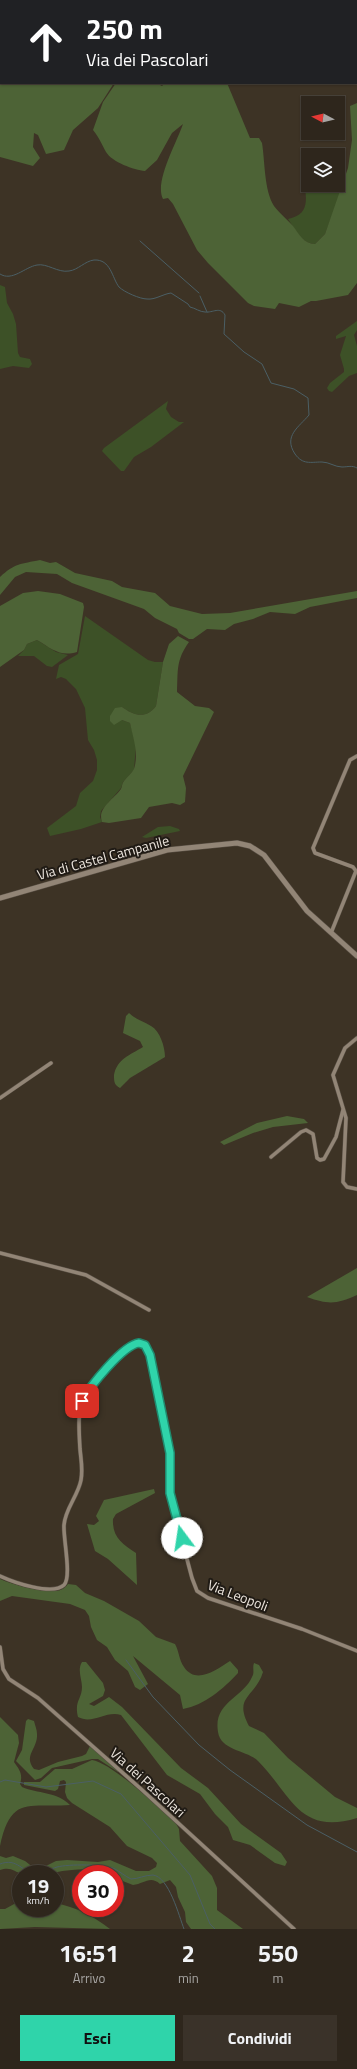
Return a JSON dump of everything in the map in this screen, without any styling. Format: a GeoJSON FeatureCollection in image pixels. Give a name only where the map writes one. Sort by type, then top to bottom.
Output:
{"type":"FeatureCollection","features":[{"type":"Feature","properties":{"kind":"street"},"geometry":{"type":"LineString","coordinates":[[331,933],[356,871],[353,867],[316,853],[313,848],[350,760],[353,756],[357,756]]}},
{"type":"Feature","properties":{"kind":"street","name":"Via di Castel Campanile"},"geometry":{"type":"LineString","coordinates":[[0,898],[152,853],[212,844],[239,844],[252,847],[264,855],[303,906],[357,956]]}},
{"type":"Feature","properties":{"kind":"street"},"geometry":{"type":"LineString","coordinates":[[357,1038],[347,1046],[334,1072],[334,1083],[343,1105],[347,1127],[343,1180],[347,1187],[357,1189]]}},
{"type":"Feature","properties":{"kind":"street"},"geometry":{"type":"LineString","coordinates":[[0,1098],[51,1063]]}},
{"type":"Feature","properties":{"kind":"street"},"geometry":{"type":"LineString","coordinates":[[270,1157],[301,1132],[306,1130],[313,1134],[317,1158],[320,1160],[324,1159],[330,1150],[338,1130],[343,1105]]}},
{"type":"Feature","properties":{"kind":"street"},"geometry":{"type":"LineString","coordinates":[[0,1253],[86,1275],[102,1282],[149,1310]]}},
{"type":"Feature","properties":{"kind":"street","name":"Via Leopoli"},"geometry":{"type":"LineString","coordinates":[[0,1576],[23,1584],[50,1590],[60,1587],[67,1581],[64,1522],[80,1486],[82,1471],[78,1422],[80,1407],[86,1392],[94,1381],[134,1344],[141,1343],[147,1348],[162,1409],[172,1463],[171,1499],[192,1578],[197,1591],[214,1601],[302,1629],[357,1651]]}},
{"type":"Feature","properties":{"kind":"street","name":"Via dei Pascolari"},"geometry":{"type":"LineString","coordinates":[[0,1648],[3,1668],[9,1679],[44,1703],[141,1788],[294,1929]]}},
{"type":"Feature","properties":{"kind":"green space"},"geometry":{"type":"Polygon","coordinates":[[[0,84],[113,84],[98,108],[73,130],[64,150],[46,154],[38,135],[34,133],[33,147],[40,158],[33,166],[0,157],[0,84]]]}},
{"type":"Feature","properties":{"kind":"green space"},"geometry":{"type":"Polygon","coordinates":[[[115,84],[158,84],[162,86],[164,84],[227,84],[250,138],[259,138],[262,143],[268,192],[274,206],[302,238],[311,244],[315,244],[325,234],[340,192],[345,192],[345,177],[348,168],[352,140],[350,106],[357,103],[357,283],[348,295],[311,301],[299,307],[279,303],[275,309],[254,306],[248,303],[197,250],[173,204],[168,198],[163,199],[161,183],[167,162],[183,124],[172,133],[157,160],[145,171],[124,165],[109,156],[93,130],[103,102],[115,84]]]}},
{"type":"Feature","properties":{"kind":"green space"},"geometry":{"type":"Polygon","coordinates":[[[305,192],[341,192],[325,234],[315,244],[306,242],[288,219],[302,212],[305,207],[305,192]]]}},
{"type":"Feature","properties":{"kind":"green space"},"geometry":{"type":"Polygon","coordinates":[[[0,285],[5,287],[7,303],[16,324],[18,353],[20,357],[30,359],[32,364],[29,368],[13,366],[0,369],[0,285]]]}},
{"type":"Feature","properties":{"kind":"green space"},"geometry":{"type":"Polygon","coordinates":[[[357,321],[357,330],[354,335],[357,346],[357,373],[349,376],[332,392],[329,391],[327,388],[330,383],[344,372],[340,355],[346,336],[336,339],[336,336],[357,321]]]}},
{"type":"Feature","properties":{"kind":"green space"},"geometry":{"type":"Polygon","coordinates":[[[168,401],[166,409],[171,417],[179,422],[184,422],[151,447],[134,457],[124,471],[121,471],[102,451],[104,448],[168,401]]]}},
{"type":"Feature","properties":{"kind":"green space"},"geometry":{"type":"Polygon","coordinates":[[[40,560],[50,563],[56,562],[75,573],[112,581],[122,587],[155,593],[170,606],[202,614],[230,613],[357,591],[357,598],[310,607],[295,614],[270,612],[253,619],[234,624],[225,630],[207,629],[193,639],[189,639],[179,633],[177,629],[155,618],[144,609],[72,583],[57,574],[26,572],[15,577],[0,595],[0,577],[5,572],[23,563],[40,560]]]}},
{"type":"Feature","properties":{"kind":"green space"},"geometry":{"type":"Polygon","coordinates":[[[38,591],[60,594],[83,603],[84,607],[77,652],[66,654],[61,653],[37,640],[27,644],[24,650],[0,667],[0,606],[23,593],[38,591]]]}},
{"type":"Feature","properties":{"kind":"green space"},"geometry":{"type":"Polygon","coordinates":[[[85,616],[148,660],[163,662],[156,706],[144,715],[135,714],[122,707],[122,720],[130,723],[136,745],[134,770],[101,811],[100,817],[102,822],[81,829],[50,836],[47,828],[76,806],[80,793],[93,781],[97,770],[97,760],[94,750],[88,740],[85,708],[76,689],[66,679],[61,677],[56,679],[59,665],[78,654],[85,616]]]}},
{"type":"Feature","properties":{"kind":"green space"},"geometry":{"type":"Polygon","coordinates":[[[178,636],[189,642],[180,660],[177,692],[195,706],[209,708],[214,712],[183,776],[186,788],[185,802],[180,805],[172,803],[149,807],[141,818],[109,823],[102,822],[101,817],[104,808],[118,793],[123,782],[134,769],[136,757],[130,723],[122,720],[114,725],[110,721],[110,716],[115,708],[122,707],[135,714],[144,715],[156,706],[163,662],[169,644],[178,636]]]}},
{"type":"Feature","properties":{"kind":"green space"},"geometry":{"type":"Polygon","coordinates":[[[37,640],[56,652],[68,655],[52,667],[47,666],[34,656],[18,656],[27,644],[37,640]]]}},
{"type":"Feature","properties":{"kind":"green space"},"geometry":{"type":"Polygon","coordinates":[[[170,826],[179,829],[180,831],[146,838],[142,837],[158,827],[170,826]]]}},
{"type":"Feature","properties":{"kind":"green space"},"geometry":{"type":"Polygon","coordinates":[[[129,1013],[154,1028],[163,1044],[165,1057],[130,1078],[120,1088],[115,1084],[114,1079],[118,1065],[125,1058],[143,1047],[140,1041],[123,1033],[126,1016],[129,1013]]]}},
{"type":"Feature","properties":{"kind":"green space"},"geometry":{"type":"Polygon","coordinates":[[[287,1116],[304,1119],[308,1123],[273,1127],[253,1133],[224,1145],[220,1142],[257,1123],[287,1116]]]}},
{"type":"Feature","properties":{"kind":"green space"},"geometry":{"type":"Polygon","coordinates":[[[357,1268],[357,1295],[338,1302],[327,1302],[307,1297],[357,1268]]]}},
{"type":"Feature","properties":{"kind":"green space"},"geometry":{"type":"Polygon","coordinates":[[[154,1489],[155,1493],[116,1514],[113,1519],[114,1531],[116,1535],[122,1543],[136,1553],[137,1585],[108,1559],[95,1551],[87,1524],[94,1525],[99,1521],[96,1516],[104,1500],[154,1489]]]}},
{"type":"Feature","properties":{"kind":"green space"},"geometry":{"type":"Polygon","coordinates":[[[0,1579],[27,1588],[49,1591],[61,1590],[68,1584],[76,1585],[85,1593],[104,1601],[139,1621],[156,1637],[175,1644],[182,1664],[194,1675],[212,1672],[230,1661],[238,1670],[238,1673],[213,1696],[199,1704],[183,1709],[180,1695],[133,1656],[148,1684],[140,1690],[135,1687],[128,1671],[115,1660],[107,1647],[97,1640],[91,1627],[89,1616],[85,1610],[70,1604],[12,1596],[0,1601],[0,1579]]]}},
{"type":"Feature","properties":{"kind":"green space"},"geometry":{"type":"Polygon","coordinates":[[[82,1662],[86,1662],[103,1683],[105,1690],[103,1696],[89,1704],[94,1706],[109,1697],[122,1707],[181,1768],[208,1788],[241,1824],[281,1853],[287,1862],[285,1866],[275,1863],[250,1845],[233,1840],[228,1827],[215,1814],[200,1794],[167,1775],[121,1715],[110,1714],[94,1719],[84,1719],[78,1717],[77,1707],[82,1691],[80,1671],[82,1662]]]}},
{"type":"Feature","properties":{"kind":"green space"},"geometry":{"type":"Polygon","coordinates":[[[254,1663],[259,1665],[263,1672],[259,1681],[244,1703],[243,1709],[249,1726],[264,1733],[288,1758],[335,1797],[357,1808],[357,1818],[337,1822],[322,1821],[309,1817],[298,1809],[258,1761],[248,1754],[229,1747],[220,1738],[218,1732],[218,1722],[220,1714],[224,1707],[248,1684],[253,1675],[254,1663]]]}},
{"type":"Feature","properties":{"kind":"green space"},"geometry":{"type":"Polygon","coordinates":[[[0,1717],[18,1735],[19,1743],[14,1762],[20,1773],[20,1784],[22,1787],[59,1797],[70,1805],[32,1806],[16,1811],[10,1818],[4,1830],[0,1846],[0,1717]]]}},
{"type":"Feature","properties":{"kind":"green space"},"geometry":{"type":"Polygon","coordinates":[[[28,1719],[34,1721],[37,1732],[37,1739],[30,1756],[31,1764],[34,1769],[39,1770],[58,1762],[82,1756],[86,1754],[90,1746],[119,1771],[118,1772],[98,1759],[92,1759],[52,1768],[41,1778],[35,1780],[16,1761],[22,1750],[26,1721],[28,1719]]]}},
{"type":"Feature","properties":{"kind":"green space"},"geometry":{"type":"Polygon","coordinates":[[[92,1760],[101,1763],[123,1777],[175,1822],[179,1829],[180,1841],[212,1876],[217,1888],[217,1910],[243,1929],[191,1929],[186,1922],[185,1912],[178,1897],[176,1887],[170,1880],[160,1884],[156,1881],[150,1880],[133,1885],[124,1882],[124,1866],[136,1871],[149,1871],[156,1867],[157,1863],[152,1858],[127,1846],[110,1827],[72,1803],[67,1798],[65,1792],[66,1782],[64,1780],[60,1781],[58,1789],[55,1791],[24,1785],[24,1782],[40,1782],[55,1769],[72,1769],[92,1760]]]}},
{"type":"Feature","properties":{"kind":"green space"},"geometry":{"type":"Polygon","coordinates":[[[0,1856],[6,1858],[13,1856],[30,1865],[12,1865],[12,1870],[0,1870],[0,1856]]]}},
{"type":"Feature","properties":{"kind":"green space"},"geometry":{"type":"Polygon","coordinates":[[[67,1860],[98,1862],[110,1860],[122,1865],[72,1865],[72,1870],[64,1871],[64,1865],[48,1865],[56,1861],[67,1860]]]}},
{"type":"Feature","properties":{"kind":"green space"},"geometry":{"type":"Polygon","coordinates":[[[12,1905],[12,1917],[64,1917],[64,1905],[72,1908],[72,1917],[91,1917],[110,1929],[35,1927],[0,1929],[0,1909],[5,1909],[12,1905]]]}},
{"type":"Feature","properties":{"kind":"waterway"},"geometry":{"type":"LineString","coordinates":[[140,241],[199,293]]}},
{"type":"Feature","properties":{"kind":"waterway"},"geometry":{"type":"LineString","coordinates":[[0,274],[5,276],[14,275],[37,265],[45,265],[61,271],[69,271],[94,260],[100,261],[108,266],[119,287],[132,295],[144,299],[150,299],[171,293],[188,304],[190,307],[201,311],[208,312],[219,310],[223,312],[225,315],[224,334],[244,352],[262,364],[271,383],[294,389],[308,398],[309,415],[294,432],[291,442],[292,448],[298,458],[307,462],[325,462],[339,467],[352,466],[357,468]]}},
{"type":"Feature","properties":{"kind":"waterway"},"geometry":{"type":"LineString","coordinates":[[200,296],[207,312]]}},
{"type":"Feature","properties":{"kind":"waterway"},"geometry":{"type":"LineString","coordinates":[[126,1660],[153,1697],[199,1745],[230,1770],[307,1825],[357,1852]]}},
{"type":"Feature","properties":{"kind":"waterway"},"geometry":{"type":"LineString","coordinates":[[0,1782],[5,1780],[46,1787],[93,1781],[121,1794],[190,1875],[210,1924],[215,1929]]}},
{"type":"Feature","properties":{"kind":"waterway"},"geometry":{"type":"LineString","coordinates":[[0,1864],[11,1862],[27,1871],[37,1873],[69,1865],[103,1866],[115,1869],[131,1879],[153,1875],[159,1877],[164,1882],[173,1898],[184,1929]]}},
{"type":"Feature","properties":{"kind":"route"},"geometry":{"type":"LineString","coordinates":[[82,1401],[86,1392],[94,1381],[130,1346],[139,1343],[145,1345],[150,1355],[162,1409],[172,1463],[170,1493],[182,1538]]}}]}
